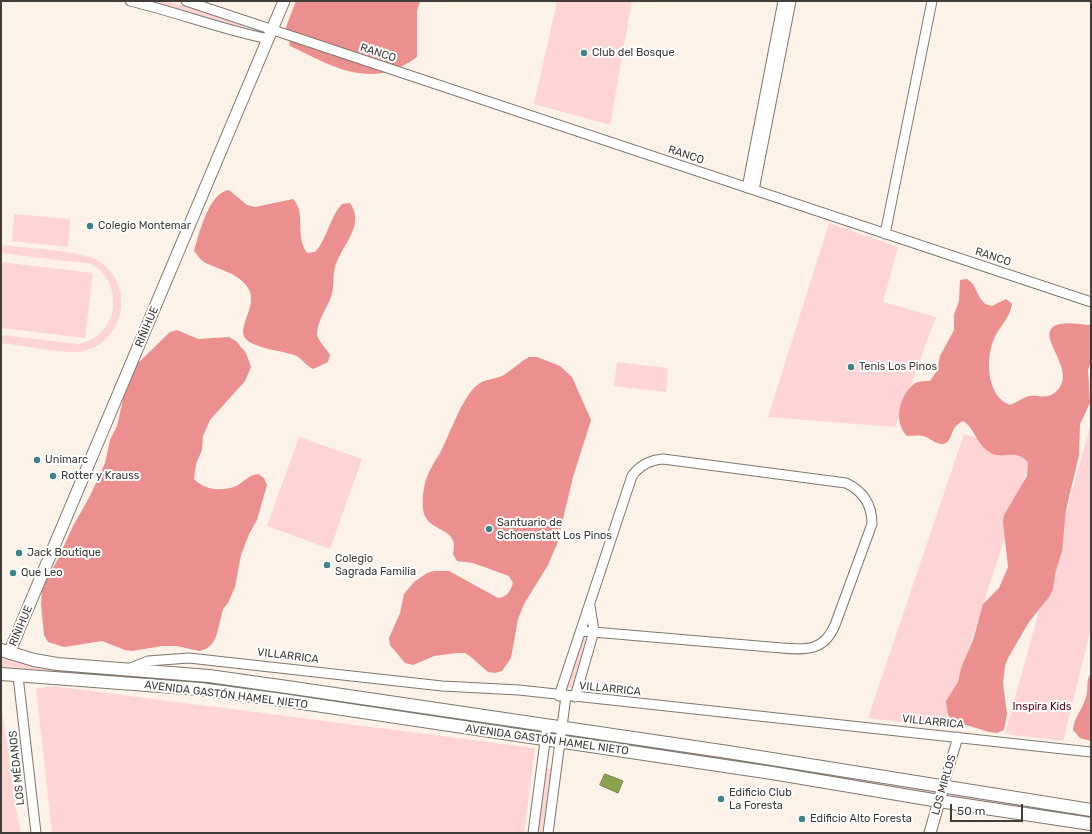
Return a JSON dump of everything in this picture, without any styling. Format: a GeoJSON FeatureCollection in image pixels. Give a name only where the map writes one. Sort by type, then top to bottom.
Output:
{"type":"FeatureCollection","features":[{"type":"Feature","properties":{"kind":"main road","name":"AVENIDA GASTÓN HAMEL NIETO"},"geometry":{"type":"LineString","coordinates":[[5,652],[57,664],[209,676],[279,686],[728,752],[1091,810]]}},
{"type":"Feature","properties":{"kind":"main road","name":"AVENIDA GASTÓN HAMEL NIETO"},"geometry":{"type":"LineString","coordinates":[[1,674],[200,689],[765,772],[939,801],[1091,824]]}},
{"type":"Feature","properties":{"kind":"street"},"geometry":{"type":"LineString","coordinates":[[130,1],[178,14],[235,33],[271,35]]}},
{"type":"Feature","properties":{"kind":"street"},"geometry":{"type":"LineString","coordinates":[[186,1],[240,18],[271,35]]}},
{"type":"Feature","properties":{"kind":"street","name":"RIÑIHUE"},"geometry":{"type":"LineString","coordinates":[[5,652],[271,35],[284,1]]}},
{"type":"Feature","properties":{"kind":"street"},"geometry":{"type":"LineString","coordinates":[[750,189],[783,1]]}},
{"type":"Feature","properties":{"kind":"street"},"geometry":{"type":"LineString","coordinates":[[750,189],[791,1]]}},
{"type":"Feature","properties":{"kind":"street"},"geometry":{"type":"LineString","coordinates":[[885,234],[932,1]]}},
{"type":"Feature","properties":{"kind":"street","name":"RANCO"},"geometry":{"type":"LineString","coordinates":[[271,35],[750,189],[1091,302]]}},
{"type":"Feature","properties":{"kind":"street"},"geometry":{"type":"LineString","coordinates":[[548,833],[567,696],[581,631],[632,476],[636,470],[648,462],[663,460],[846,483],[859,491],[870,507],[872,524],[835,625],[828,637],[818,646],[803,650],[581,631]]}},
{"type":"Feature","properties":{"kind":"street"},"geometry":{"type":"LineString","coordinates":[[567,696],[594,631],[590,603]]}},
{"type":"Feature","properties":{"kind":"street","name":"VILLARRICA"},"geometry":{"type":"LineString","coordinates":[[128,669],[148,661],[172,658],[215,660],[442,686],[519,690],[1091,752]]}},
{"type":"Feature","properties":{"kind":"street","name":"LOS MÉDANOS"},"geometry":{"type":"LineString","coordinates":[[18,676],[36,833]]}},
{"type":"Feature","properties":{"kind":"street"},"geometry":{"type":"LineString","coordinates":[[533,833],[547,726]]}},
{"type":"Feature","properties":{"kind":"street","name":"LOS MIRLOS"},"geometry":{"type":"LineString","coordinates":[[930,833],[958,737]]}},
{"type":"Feature","properties":{"kind":"green space"},"geometry":{"type":"Polygon","coordinates":[[[154,1],[176,4],[199,10],[244,26],[244,29],[154,1]]]}},
{"type":"Feature","properties":{"kind":"green space","name":"Club del Bosque"},"geometry":{"type":"Polygon","coordinates":[[[557,1],[632,1],[610,125],[534,104],[557,1]]]}},
{"type":"Feature","properties":{"kind":"green space"},"geometry":{"type":"Polygon","coordinates":[[[14,214],[70,219],[68,247],[12,241],[14,214]]]}},
{"type":"Feature","properties":{"kind":"green space","name":"Tenis Los Pinos"},"geometry":{"type":"Polygon","coordinates":[[[829,223],[898,247],[883,302],[936,317],[895,427],[768,417],[829,223]]]}},
{"type":"Feature","properties":{"kind":"green space"},"geometry":{"type":"Polygon","coordinates":[[[1,245],[77,254],[97,260],[109,270],[117,282],[121,296],[121,310],[117,324],[109,336],[98,345],[83,351],[75,352],[54,351],[1,343],[1,335],[79,344],[85,342],[100,334],[107,325],[112,314],[113,300],[107,278],[97,267],[81,262],[1,253],[1,245]]]}},
{"type":"Feature","properties":{"kind":"green space"},"geometry":{"type":"Polygon","coordinates":[[[1,262],[93,273],[85,338],[1,328],[1,262]]]}},
{"type":"Feature","properties":{"kind":"green space"},"geometry":{"type":"Polygon","coordinates":[[[617,362],[668,368],[666,392],[614,386],[617,362]]]}},
{"type":"Feature","properties":{"kind":"green space","name":"Inspira Kids"},"geometry":{"type":"Polygon","coordinates":[[[1091,423],[1091,628],[1063,741],[1005,734],[1091,423]]]}},
{"type":"Feature","properties":{"kind":"green space"},"geometry":{"type":"Polygon","coordinates":[[[964,434],[1032,455],[943,727],[868,718],[964,434]]]}},
{"type":"Feature","properties":{"kind":"green space"},"geometry":{"type":"Polygon","coordinates":[[[299,437],[362,459],[330,549],[267,526],[299,437]]]}},
{"type":"Feature","properties":{"kind":"green space"},"geometry":{"type":"Polygon","coordinates":[[[584,636],[586,638],[572,688],[567,688],[582,637],[584,636]]]}},
{"type":"Feature","properties":{"kind":"green space"},"geometry":{"type":"Polygon","coordinates":[[[1,656],[33,665],[217,681],[471,719],[470,721],[448,721],[1,668],[1,656]]]}},
{"type":"Feature","properties":{"kind":"green space"},"geometry":{"type":"Polygon","coordinates":[[[52,686],[535,748],[524,833],[52,833],[36,689],[52,686]]]}},
{"type":"Feature","properties":{"kind":"green space"},"geometry":{"type":"Polygon","coordinates":[[[1,703],[19,826],[20,833],[1,833],[1,703]]]}},
{"type":"Feature","properties":{"kind":"green space"},"geometry":{"type":"Polygon","coordinates":[[[573,735],[752,760],[935,791],[934,796],[571,737],[573,735]]]}},
{"type":"Feature","properties":{"kind":"green space"},"geometry":{"type":"Polygon","coordinates":[[[547,769],[551,769],[542,833],[538,833],[547,769]]]}},
{"type":"Feature","properties":{"kind":"green space"},"geometry":{"type":"Polygon","coordinates":[[[955,794],[1091,815],[1091,819],[952,797],[955,794]]]}},
{"type":"Feature","properties":{"kind":"shaded area"},"geometry":{"type":"Polygon","coordinates":[[[296,1],[420,1],[417,11],[417,57],[400,67],[384,73],[369,74],[338,68],[322,61],[290,46],[286,27],[296,1]]]}},
{"type":"Feature","properties":{"kind":"shaded area"},"geometry":{"type":"Polygon","coordinates":[[[229,190],[247,205],[255,207],[293,199],[299,211],[301,239],[307,253],[315,252],[323,241],[334,215],[342,204],[350,203],[354,211],[355,218],[352,234],[336,264],[332,293],[317,329],[319,339],[330,355],[328,362],[313,369],[297,356],[261,347],[245,338],[243,333],[251,301],[251,294],[248,288],[234,275],[203,261],[194,251],[210,206],[222,192],[229,190]]]}},
{"type":"Feature","properties":{"kind":"shaded area"},"geometry":{"type":"Polygon","coordinates":[[[967,279],[973,284],[980,298],[985,304],[992,306],[1006,299],[1012,304],[1007,318],[994,339],[989,357],[992,386],[1002,401],[1010,405],[1029,396],[1044,397],[1053,394],[1061,385],[1063,375],[1061,364],[1049,335],[1052,328],[1064,323],[1091,325],[1091,362],[1088,370],[1090,403],[1080,424],[1079,455],[1066,510],[1062,551],[1055,574],[1053,589],[1049,597],[1029,622],[1005,666],[1003,683],[1007,714],[1004,730],[997,733],[953,721],[948,715],[946,701],[958,682],[961,668],[973,640],[983,604],[999,588],[1008,567],[1003,522],[1004,515],[1027,476],[1028,462],[1018,456],[996,455],[986,450],[967,424],[963,421],[953,430],[947,442],[941,444],[923,436],[907,436],[900,424],[899,417],[902,402],[909,389],[917,382],[930,381],[937,371],[940,356],[954,330],[954,315],[959,301],[960,280],[967,279]]]}},
{"type":"Feature","properties":{"kind":"shaded area"},"geometry":{"type":"Polygon","coordinates":[[[177,330],[198,339],[229,337],[236,341],[246,353],[251,367],[245,381],[210,420],[203,436],[202,450],[196,464],[194,479],[198,483],[208,488],[225,489],[236,486],[249,477],[258,474],[264,478],[267,485],[257,520],[249,534],[241,555],[235,587],[228,603],[223,609],[216,637],[212,644],[206,649],[199,651],[177,646],[162,646],[132,651],[125,650],[102,641],[64,647],[48,642],[44,635],[41,604],[42,587],[58,559],[105,463],[110,440],[117,426],[124,395],[136,365],[170,332],[177,330]]]}},
{"type":"Feature","properties":{"kind":"shaded area","name":"Santuario de Schoenstatt Los Pinos"},"geometry":{"type":"Polygon","coordinates":[[[529,357],[537,357],[560,366],[572,377],[591,420],[573,477],[557,544],[548,565],[524,604],[518,619],[511,658],[502,671],[495,673],[488,672],[465,653],[434,656],[413,665],[405,663],[390,645],[389,638],[400,613],[404,594],[414,582],[427,573],[434,571],[449,571],[498,598],[506,595],[512,586],[513,583],[509,576],[473,563],[457,561],[453,554],[453,539],[429,521],[425,516],[423,509],[423,495],[429,471],[440,453],[465,400],[471,392],[479,383],[504,375],[529,357]]]}},
{"type":"Feature","properties":{"kind":"shaded area"},"geometry":{"type":"Polygon","coordinates":[[[1091,673],[1091,741],[1080,738],[1073,730],[1075,721],[1086,697],[1088,679],[1091,673]]]}},
{"type":"Feature","properties":{"kind":"shaded area"},"geometry":{"type":"Polygon","coordinates":[[[605,774],[623,781],[618,793],[600,785],[605,774]]]}},
{"type":"Feature","properties":{"kind":"place","name":"Club del Bosque"},"geometry":{"type":"Point","coordinates":[584,53]}},
{"type":"Feature","properties":{"kind":"place","name":"Colegio Montemar"},"geometry":{"type":"Point","coordinates":[90,226]}},
{"type":"Feature","properties":{"kind":"place","name":"Tenis Los Pinos"},"geometry":{"type":"Point","coordinates":[851,367]}},
{"type":"Feature","properties":{"kind":"place","name":"Unimarc"},"geometry":{"type":"Point","coordinates":[37,460]}},
{"type":"Feature","properties":{"kind":"place","name":"Rotter y Krauss"},"geometry":{"type":"Point","coordinates":[53,476]}},
{"type":"Feature","properties":{"kind":"place","name":"Santuario de Schoenstatt Los Pinos"},"geometry":{"type":"Point","coordinates":[489,529]}},
{"type":"Feature","properties":{"kind":"place","name":"Jack Boutique"},"geometry":{"type":"Point","coordinates":[19,553]}},
{"type":"Feature","properties":{"kind":"place","name":"Colegio Sagrada Familia"},"geometry":{"type":"Point","coordinates":[327,565]}},
{"type":"Feature","properties":{"kind":"place","name":"Que Leo"},"geometry":{"type":"Point","coordinates":[13,573]}},
{"type":"Feature","properties":{"kind":"place","name":"Edificio Club La Foresta"},"geometry":{"type":"Point","coordinates":[721,799]}},
{"type":"Feature","properties":{"kind":"place","name":"Edificio Alto Foresta"},"geometry":{"type":"Point","coordinates":[802,819]}}]}
